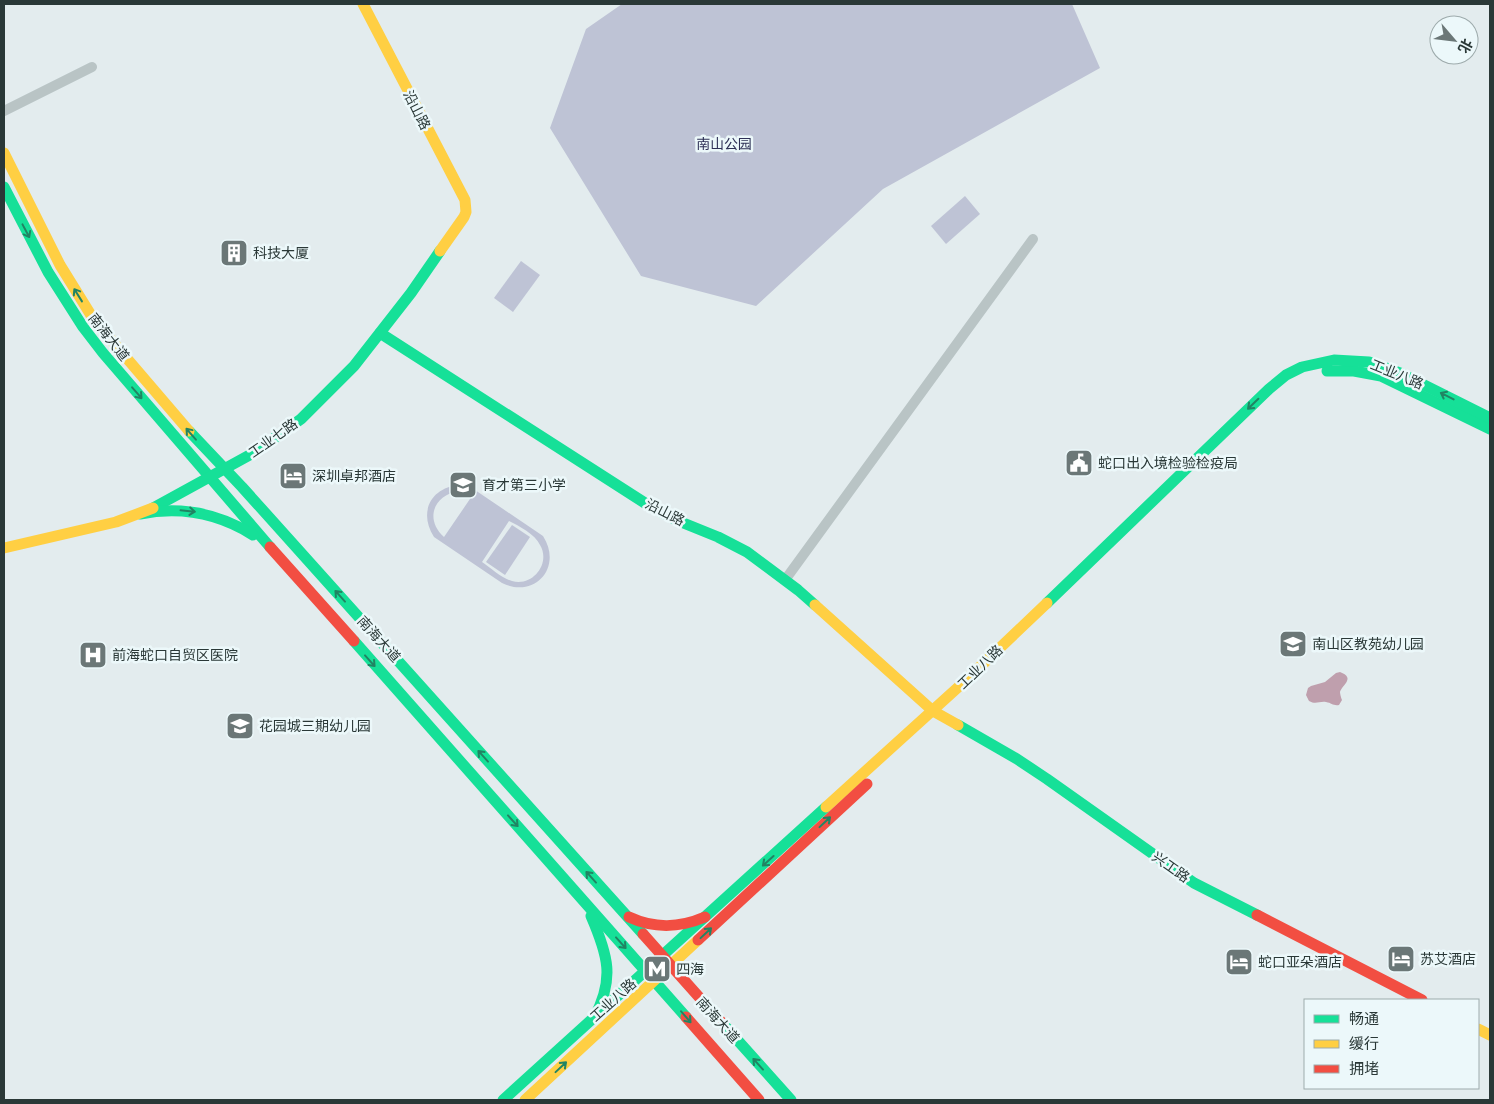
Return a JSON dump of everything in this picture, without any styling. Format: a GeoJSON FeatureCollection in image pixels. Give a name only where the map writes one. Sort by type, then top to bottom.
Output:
{"type":"FeatureCollection","features":[{"type":"Feature","properties":{"kind":"street","name":"沿山路"},"geometry":{"type":"LineString","coordinates":[[363,4],[465,200],[466,212],[464,217]]}},
{"type":"Feature","properties":{"kind":"street"},"geometry":{"type":"LineString","coordinates":[[4,111],[92,67]]}},
{"type":"Feature","properties":{"kind":"street","name":"南海大道"},"geometry":{"type":"LineString","coordinates":[[4,153],[60,265],[94,320],[114,345],[190,433],[282,531],[791,1100]]}},
{"type":"Feature","properties":{"kind":"street","name":"南海大道"},"geometry":{"type":"LineString","coordinates":[[4,187],[48,272],[83,327],[103,353],[268,546],[759,1100]]}},
{"type":"Feature","properties":{"kind":"street","name":"工业七路"},"geometry":{"type":"LineString","coordinates":[[4,548],[116,522],[140,514],[256,452],[301,419],[338,384],[411,294],[464,217]]}},
{"type":"Feature","properties":{"kind":"street"},"geometry":{"type":"LineString","coordinates":[[785,580],[1033,239]]}},
{"type":"Feature","properties":{"kind":"street","name":"沿山路"},"geometry":{"type":"LineString","coordinates":[[380,334],[648,505],[676,520],[718,537],[747,552],[785,580],[937,713]]}},
{"type":"Feature","properties":{"kind":"street","name":"工业八路"},"geometry":{"type":"LineString","coordinates":[[504,1100],[662,956],[937,713],[965,682],[1269,389],[1286,375],[1302,367],[1334,360],[1369,362],[1400,372],[1490,418]]}},
{"type":"Feature","properties":{"kind":"street","name":"工业八路"},"geometry":{"type":"LineString","coordinates":[[525,1100],[534,1095],[937,713],[1292,382],[1305,376],[1335,370],[1350,369],[1367,372],[1396,382],[1490,429]]}},
{"type":"Feature","properties":{"kind":"street"},"geometry":{"type":"LineString","coordinates":[[140,514],[162,510],[182,510],[201,513],[222,519],[246,530],[268,546]]}},
{"type":"Feature","properties":{"kind":"street","name":"兴工路"},"geometry":{"type":"LineString","coordinates":[[937,713],[1047,778],[1194,883],[1420,999]]}},
{"type":"Feature","properties":{"kind":"street"},"geometry":{"type":"LineString","coordinates":[[586,903],[608,966],[606,993],[594,1018]]}},
{"type":"Feature","properties":{"kind":"street"},"geometry":{"type":"LineString","coordinates":[[624,914],[641,922],[659,926],[678,926],[706,917]]}},
{"type":"Feature","properties":{"kind":"green space","name":"南山公园"},"geometry":{"type":"Polygon","coordinates":[[[622,4],[1072,4],[1100,68],[883,189],[756,306],[641,276],[550,128],[586,29],[622,4]]]}},
{"type":"Feature","properties":{"kind":"green space"},"geometry":{"type":"Polygon","coordinates":[[[965,196],[980,214],[946,244],[931,226],[965,196]]]}},
{"type":"Feature","properties":{"kind":"green space"},"geometry":{"type":"Polygon","coordinates":[[[521,261],[540,275],[513,312],[494,298],[521,261]]]}},
{"type":"Feature","properties":{"kind":"green space"},"geometry":{"type":"Polygon","coordinates":[[[460,485],[475,490],[543,536],[550,559],[548,569],[542,577],[535,583],[525,587],[514,587],[502,583],[434,537],[427,519],[430,502],[441,490],[460,485]],[[460,491],[444,497],[435,508],[433,515],[434,523],[444,537],[472,496],[460,491]],[[509,521],[482,562],[508,580],[520,582],[533,577],[538,572],[542,566],[543,552],[534,537],[509,521]]]}},
{"type":"Feature","properties":{"kind":"green space"},"geometry":{"type":"Polygon","coordinates":[[[512,525],[530,537],[505,575],[486,562],[512,525]]]}},
{"type":"Feature","properties":{"kind":"shaded area"},"geometry":{"type":"Polygon","coordinates":[[[1340,672],[1345,674],[1348,679],[1341,689],[1342,700],[1339,705],[1309,701],[1306,695],[1308,688],[1325,682],[1340,672]]]}},
{"type":"Feature","properties":{"kind":"traffic: fast"},"geometry":{"type":"LineString","coordinates":[[4,187],[48,272],[83,327],[103,353],[270,547]]}},
{"type":"Feature","properties":{"kind":"traffic: fast"},"geometry":{"type":"LineString","coordinates":[[153,508],[255,452],[301,419],[354,366],[411,293],[440,251]]}},
{"type":"Feature","properties":{"kind":"traffic: fast"},"geometry":{"type":"LineString","coordinates":[[380,333],[648,505],[676,520],[718,537],[747,552],[815,605]]}},
{"type":"Feature","properties":{"kind":"traffic: fast"},"geometry":{"type":"LineString","coordinates":[[1047,603],[1269,389],[1286,375],[1302,367],[1334,360],[1369,362],[1400,373],[1490,418]]}},
{"type":"Feature","properties":{"kind":"traffic: fast"},"geometry":{"type":"LineString","coordinates":[[1327,371],[1354,371],[1381,376],[1490,429]]}},
{"type":"Feature","properties":{"kind":"traffic: fast"},"geometry":{"type":"LineString","coordinates":[[189,431],[242,487],[643,934]]}},
{"type":"Feature","properties":{"kind":"traffic: fast"},"geometry":{"type":"LineString","coordinates":[[140,514],[170,511],[199,513],[226,521],[253,535]]}},
{"type":"Feature","properties":{"kind":"traffic: fast"},"geometry":{"type":"LineString","coordinates":[[354,641],[686,1017]]}},
{"type":"Feature","properties":{"kind":"traffic: fast"},"geometry":{"type":"LineString","coordinates":[[958,725],[1017,759],[1047,779],[1194,883],[1257,915]]}},
{"type":"Feature","properties":{"kind":"traffic: fast"},"geometry":{"type":"LineString","coordinates":[[503,1100],[826,807]]}},
{"type":"Feature","properties":{"kind":"traffic: fast"},"geometry":{"type":"LineString","coordinates":[[591,916],[602,943],[607,967],[605,991],[594,1018]]}},
{"type":"Feature","properties":{"kind":"traffic: fast"},"geometry":{"type":"LineString","coordinates":[[723,1024],[791,1100]]}},
{"type":"Feature","properties":{"kind":"traffic: slow"},"geometry":{"type":"LineString","coordinates":[[363,4],[465,200],[466,212],[464,217],[440,251]]}},
{"type":"Feature","properties":{"kind":"traffic: slow"},"geometry":{"type":"LineString","coordinates":[[4,153],[60,265],[94,320],[189,431]]}},
{"type":"Feature","properties":{"kind":"traffic: slow"},"geometry":{"type":"LineString","coordinates":[[4,548],[116,522],[153,508]]}},
{"type":"Feature","properties":{"kind":"traffic: slow"},"geometry":{"type":"LineString","coordinates":[[826,807],[965,681],[1047,603]]}},
{"type":"Feature","properties":{"kind":"traffic: slow"},"geometry":{"type":"LineString","coordinates":[[815,605],[933,711],[958,725]]}},
{"type":"Feature","properties":{"kind":"traffic: slow"},"geometry":{"type":"LineString","coordinates":[[525,1100],[698,940]]}},
{"type":"Feature","properties":{"kind":"traffic: slow"},"geometry":{"type":"LineString","coordinates":[[1479,1030],[1490,1035]]}},
{"type":"Feature","properties":{"kind":"traffic: jam"},"geometry":{"type":"LineString","coordinates":[[270,547],[354,641]]}},
{"type":"Feature","properties":{"kind":"traffic: jam"},"geometry":{"type":"LineString","coordinates":[[698,940],[867,784]]}},
{"type":"Feature","properties":{"kind":"traffic: jam"},"geometry":{"type":"LineString","coordinates":[[1257,915],[1420,999]]}},
{"type":"Feature","properties":{"kind":"traffic: jam"},"geometry":{"type":"LineString","coordinates":[[629,917],[648,924],[667,926],[695,921],[705,917]]}},
{"type":"Feature","properties":{"kind":"traffic: jam"},"geometry":{"type":"LineString","coordinates":[[643,934],[723,1024]]}},
{"type":"Feature","properties":{"kind":"traffic: jam"},"geometry":{"type":"LineString","coordinates":[[686,1017],[759,1100]]}},
{"type":"Feature","properties":{"kind":"place","name":"科技大厦"},"geometry":{"type":"Point","coordinates":[234,253]}},
{"type":"Feature","properties":{"kind":"place","name":"蛇口出入境检验检疫局"},"geometry":{"type":"Point","coordinates":[1079,463]}},
{"type":"Feature","properties":{"kind":"place","name":"深圳卓邦酒店"},"geometry":{"type":"Point","coordinates":[293,476]}},
{"type":"Feature","properties":{"kind":"place","name":"育才第三小学"},"geometry":{"type":"Point","coordinates":[463,485]}},
{"type":"Feature","properties":{"kind":"place","name":"南山区教苑幼儿园"},"geometry":{"type":"Point","coordinates":[1293,644]}},
{"type":"Feature","properties":{"kind":"place","name":"前海蛇口自贸区医院"},"geometry":{"type":"Point","coordinates":[93,655]}},
{"type":"Feature","properties":{"kind":"place","name":"花园城三期幼儿园"},"geometry":{"type":"Point","coordinates":[240,726]}},
{"type":"Feature","properties":{"kind":"place","name":"苏艾酒店"},"geometry":{"type":"Point","coordinates":[1401,959]}},
{"type":"Feature","properties":{"kind":"place","name":"蛇口亚朵酒店"},"geometry":{"type":"Point","coordinates":[1239,962]}},
{"type":"Feature","properties":{"kind":"place","name":"四海"},"geometry":{"type":"Point","coordinates":[657,969]}}]}
